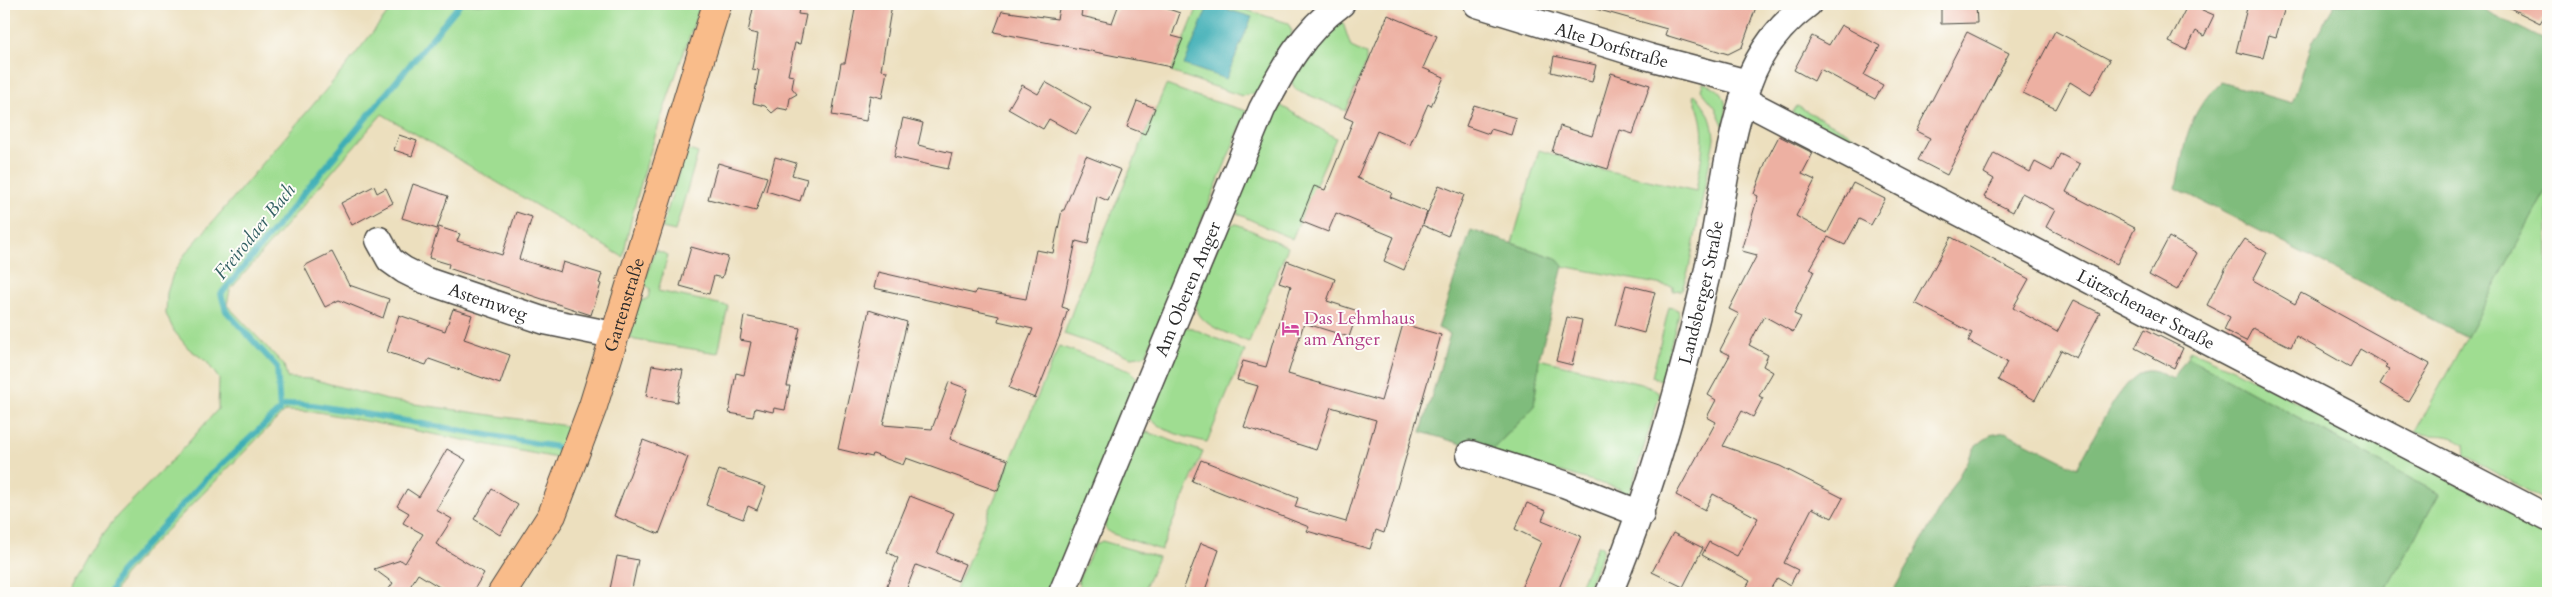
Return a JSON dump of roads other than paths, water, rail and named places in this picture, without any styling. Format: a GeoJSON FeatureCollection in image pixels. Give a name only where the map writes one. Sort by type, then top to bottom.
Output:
{"type":"FeatureCollection","features":[{"type":"Feature","properties":{"kind":"main road","name":"Gartenstraße"},"geometry":{"type":"LineString","coordinates":[[502,593],[552,515],[592,406],[717,4]]}},
{"type":"Feature","properties":{"kind":"street","name":"Am Oberen Anger"},"geometry":{"type":"LineString","coordinates":[[1062,593],[1262,109],[1286,63],[1302,40],[1341,4]]}},
{"type":"Feature","properties":{"kind":"street","name":"Alte Dorfstraße"},"geometry":{"type":"LineString","coordinates":[[1477,4],[1649,57],[1746,91]]}},
{"type":"Feature","properties":{"kind":"street","name":"Landsberger Straße"},"geometry":{"type":"LineString","coordinates":[[1609,593],[1640,514],[1664,441],[1703,288],[1746,91],[1762,54],[1777,32],[1808,4]]}},
{"type":"Feature","properties":{"kind":"street","name":"Lützschenaer Straße"},"geometry":{"type":"LineString","coordinates":[[1746,91],[2548,518]]}},
{"type":"Feature","properties":{"kind":"street","name":"Asternweg"},"geometry":{"type":"LineString","coordinates":[[379,240],[390,260],[404,270],[424,280],[545,322],[614,335]]}},
{"type":"Feature","properties":{"kind":"street"},"geometry":{"type":"LineString","coordinates":[[1470,454],[1564,484],[1640,514]]}},
{"type":"Feature","properties":{"kind":"water"},"geometry":{"type":"Polygon","coordinates":[[[1209,4],[1252,17],[1226,79],[1184,65],[1209,4]]]}},
{"type":"Feature","properties":{"kind":"waterway","name":"Freirodaer Bach"},"geometry":{"type":"LineString","coordinates":[[110,593],[119,574],[205,480],[280,410],[277,367],[226,311],[221,294],[460,4]]}},
{"type":"Feature","properties":{"kind":"waterway"},"geometry":{"type":"LineString","coordinates":[[280,407],[294,404],[313,405],[557,447]]}},
{"type":"Feature","properties":{"kind":"place","name":"Das Lehmhaus am Anger"},"geometry":{"type":"Point","coordinates":[1290,328]}}]}
